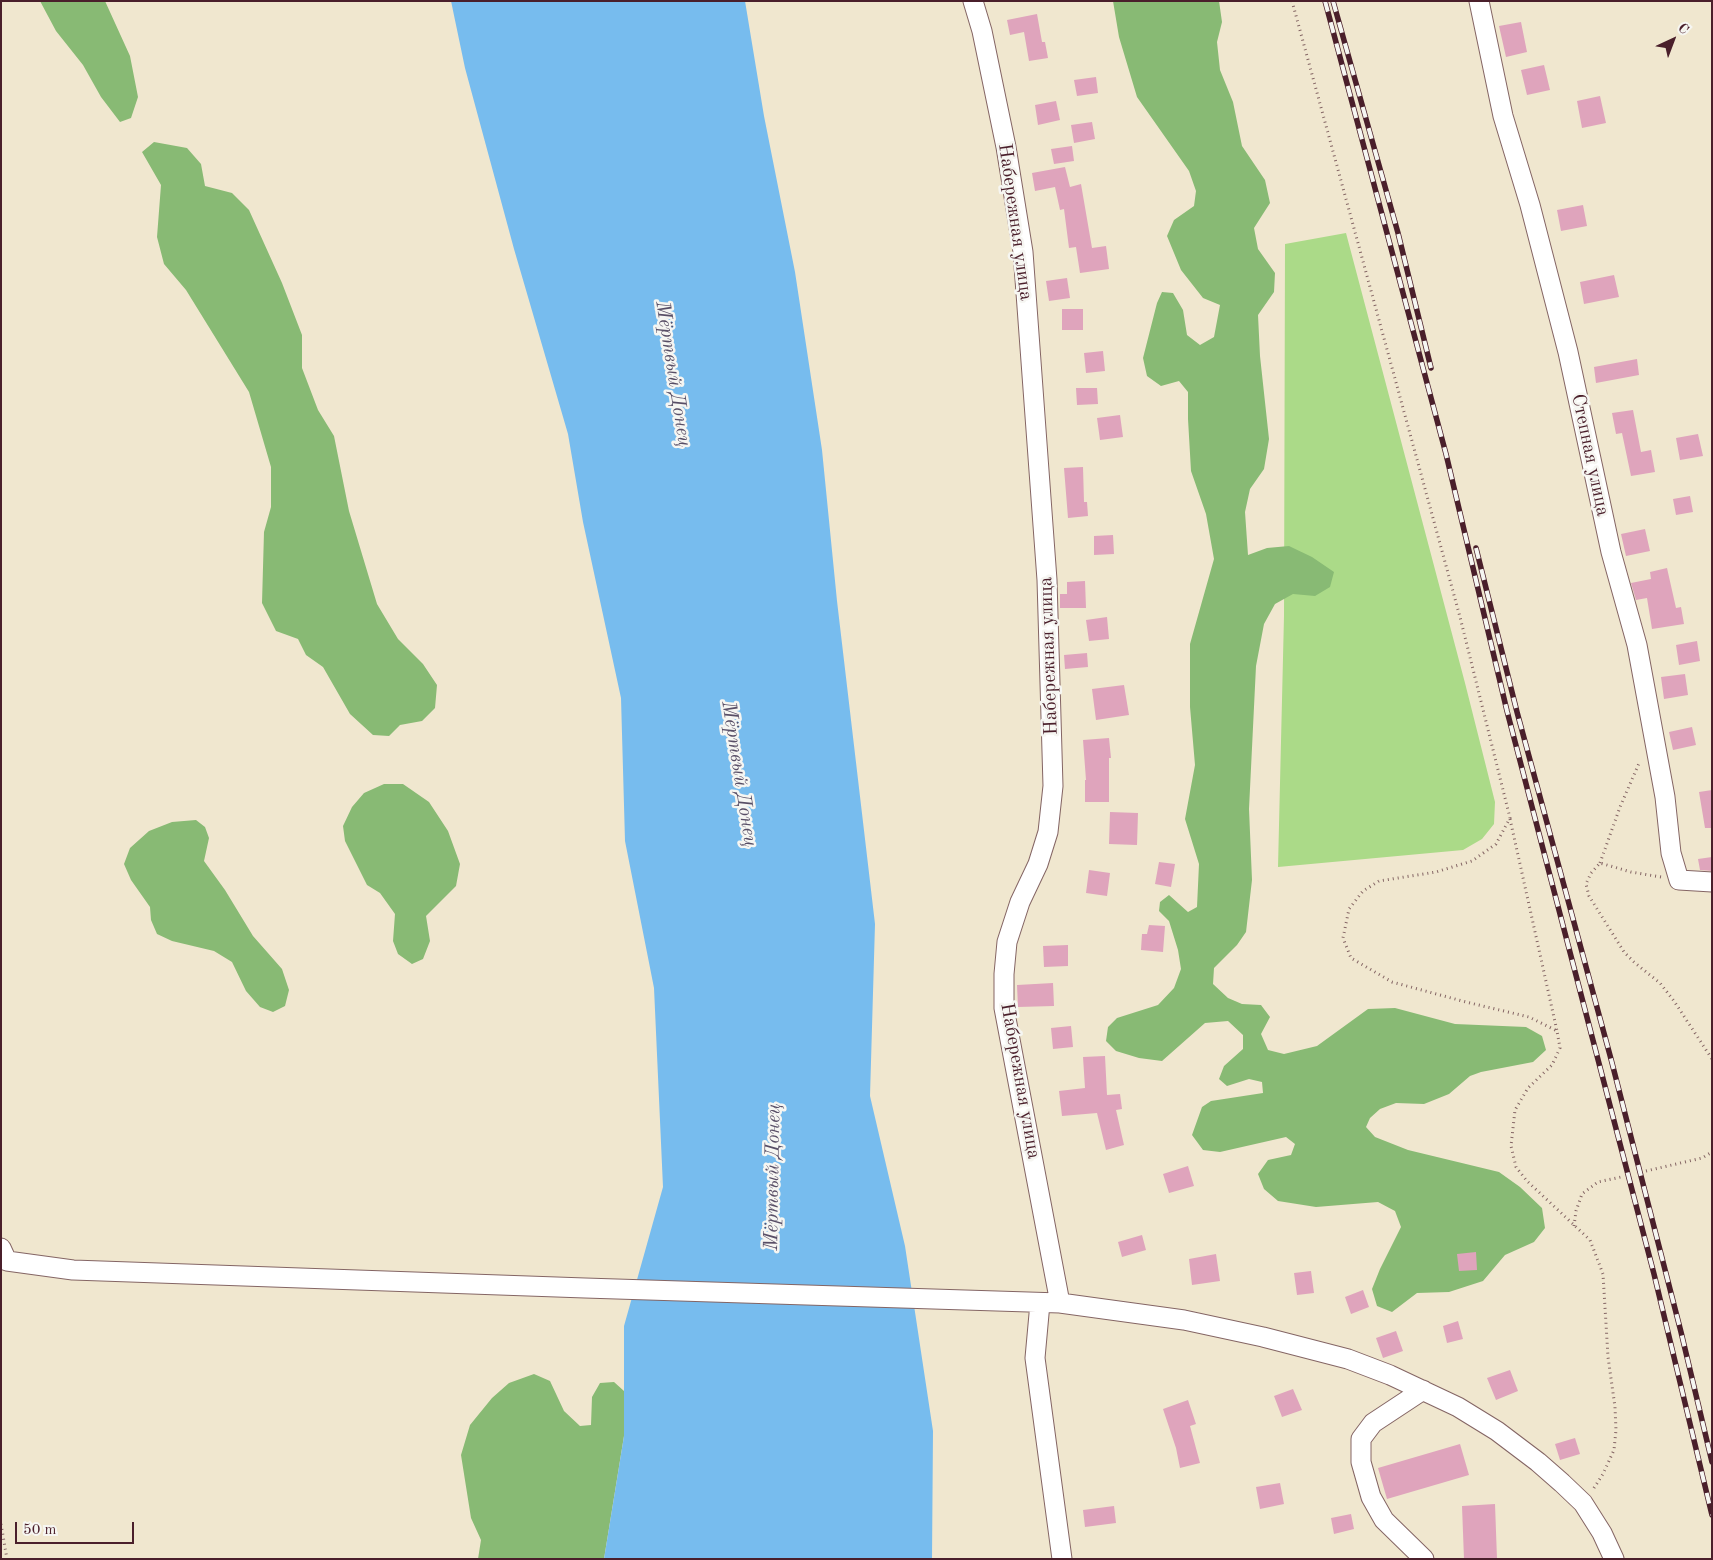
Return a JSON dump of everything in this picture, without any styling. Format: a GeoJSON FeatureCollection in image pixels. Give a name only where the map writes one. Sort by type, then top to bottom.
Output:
{"type":"FeatureCollection","features":[{"type":"Feature","properties":{"kind":"street","name":"Набережная улица"},"geometry":{"type":"LineString","coordinates":[[974,1],[1006,147],[1024,252],[1047,580],[1053,786],[1048,832],[1038,864],[1020,902],[1007,942],[1004,974],[1004,1008],[1060,1303]]}},
{"type":"Feature","properties":{"kind":"street","name":"Степная улица"},"geometry":{"type":"LineString","coordinates":[[1479,1],[1502,116],[1530,205],[1568,352],[1611,552],[1637,645],[1665,797],[1671,853],[1679,880]]}},
{"type":"Feature","properties":{"kind":"street"},"geometry":{"type":"LineString","coordinates":[[1679,880],[1712,882]]}},
{"type":"Feature","properties":{"kind":"street"},"geometry":{"type":"LineString","coordinates":[[1,1248],[7,1261],[73,1270],[1040,1302],[1184,1320],[1264,1337],[1348,1359],[1390,1375],[1458,1407],[1497,1431],[1538,1462],[1583,1504],[1602,1533],[1614,1559]]}},
{"type":"Feature","properties":{"kind":"street"},"geometry":{"type":"LineString","coordinates":[[1040,1302],[1035,1358],[1062,1559]]}},
{"type":"Feature","properties":{"kind":"street"},"geometry":{"type":"LineString","coordinates":[[1423,1390],[1373,1423],[1361,1438],[1361,1462],[1371,1497],[1384,1520],[1424,1559]]}},
{"type":"Feature","properties":{"kind":"path"},"geometry":{"type":"LineString","coordinates":[[1292,1],[1460,617],[1510,818],[1558,1031],[1560,1048],[1552,1064],[1528,1088],[1515,1110],[1511,1146],[1516,1167],[1528,1181],[1590,1240],[1603,1274],[1608,1357],[1615,1407],[1616,1430],[1614,1450],[1603,1474],[1583,1504]]}},
{"type":"Feature","properties":{"kind":"path"},"geometry":{"type":"LineString","coordinates":[[1642,756],[1620,807],[1600,863],[1591,873],[1586,884],[1589,896],[1624,952],[1660,983],[1712,1059]]}},
{"type":"Feature","properties":{"kind":"path"},"geometry":{"type":"LineString","coordinates":[[1510,818],[1496,844],[1472,862],[1436,872],[1379,881],[1363,891],[1349,909],[1343,938],[1351,958],[1392,982],[1529,1017],[1558,1031]]}},
{"type":"Feature","properties":{"kind":"path"},"geometry":{"type":"LineString","coordinates":[[1600,863],[1631,872],[1679,880]]}},
{"type":"Feature","properties":{"kind":"path"},"geometry":{"type":"LineString","coordinates":[[1646,1171],[1702,1158],[1712,1152]]}},
{"type":"Feature","properties":{"kind":"path"},"geometry":{"type":"LineString","coordinates":[[1574,1226],[1576,1211],[1582,1194],[1598,1182],[1621,1176]]}},
{"type":"Feature","properties":{"kind":"path"},"geometry":{"type":"LineString","coordinates":[[1,1524],[6,1559]]}},
{"type":"Feature","properties":{"kind":"green space"},"geometry":{"type":"Polygon","coordinates":[[[40,1],[105,1],[130,56],[138,97],[131,118],[120,122],[101,97],[83,65],[56,31],[40,1]]]}},
{"type":"Feature","properties":{"kind":"green space"},"geometry":{"type":"Polygon","coordinates":[[[1113,1],[1219,1],[1222,22],[1217,42],[1220,70],[1233,102],[1242,146],[1265,180],[1270,203],[1254,228],[1258,249],[1275,273],[1274,292],[1258,315],[1260,356],[1269,439],[1264,469],[1250,489],[1245,512],[1248,555],[1267,548],[1289,546],[1312,557],[1334,572],[1330,587],[1315,596],[1293,594],[1275,604],[1264,624],[1256,666],[1249,809],[1252,880],[1246,932],[1237,945],[1214,968],[1213,984],[1228,998],[1242,1004],[1261,1005],[1270,1017],[1261,1034],[1268,1050],[1284,1054],[1317,1046],[1368,1009],[1395,1008],[1455,1024],[1526,1027],[1542,1036],[1546,1050],[1533,1062],[1481,1072],[1470,1076],[1449,1094],[1424,1104],[1396,1103],[1380,1109],[1370,1118],[1366,1127],[1375,1137],[1408,1150],[1499,1172],[1520,1187],[1542,1208],[1545,1228],[1534,1242],[1505,1255],[1483,1281],[1449,1292],[1417,1293],[1392,1312],[1377,1306],[1372,1289],[1401,1227],[1395,1211],[1378,1202],[1316,1207],[1278,1201],[1264,1189],[1258,1174],[1268,1160],[1291,1155],[1295,1144],[1286,1137],[1220,1152],[1203,1150],[1192,1135],[1202,1107],[1211,1101],[1263,1093],[1262,1082],[1249,1079],[1227,1086],[1219,1079],[1224,1066],[1243,1049],[1243,1035],[1228,1021],[1205,1023],[1162,1061],[1139,1058],[1116,1051],[1106,1041],[1108,1027],[1117,1018],[1158,1005],[1174,988],[1181,969],[1178,950],[1169,921],[1159,911],[1160,902],[1169,895],[1188,912],[1197,907],[1199,864],[1185,819],[1195,765],[1190,707],[1190,644],[1214,559],[1206,514],[1191,471],[1188,392],[1179,381],[1161,386],[1147,376],[1143,358],[1157,303],[1162,292],[1173,293],[1183,310],[1187,335],[1200,345],[1214,337],[1220,305],[1203,298],[1181,270],[1167,236],[1174,220],[1194,206],[1196,191],[1189,171],[1137,97],[1119,37],[1113,1]]]}},
{"type":"Feature","properties":{"kind":"green space"},"geometry":{"type":"Polygon","coordinates":[[[154,142],[187,148],[201,164],[205,186],[232,193],[249,210],[282,283],[302,335],[302,368],[318,410],[334,436],[349,511],[377,604],[398,639],[423,664],[437,685],[435,708],[422,721],[400,725],[389,736],[373,735],[350,714],[323,667],[306,655],[298,639],[276,631],[262,603],[264,532],[271,507],[271,467],[249,392],[186,290],[164,264],[157,237],[161,185],[142,152],[154,142]]]}},
{"type":"Feature","properties":{"kind":"green space"},"geometry":{"type":"Polygon","coordinates":[[[1346,233],[1495,802],[1494,824],[1482,839],[1463,850],[1278,867],[1284,616],[1285,244],[1346,233]]]}},
{"type":"Feature","properties":{"kind":"green space"},"geometry":{"type":"Polygon","coordinates":[[[384,784],[403,784],[429,802],[448,831],[460,864],[456,886],[426,916],[430,941],[423,959],[412,964],[398,954],[393,941],[395,914],[380,893],[367,885],[345,841],[343,826],[352,807],[364,793],[384,784]]]}},
{"type":"Feature","properties":{"kind":"green space"},"geometry":{"type":"Polygon","coordinates":[[[196,820],[205,827],[209,838],[204,861],[225,890],[253,936],[282,969],[289,990],[285,1006],[273,1012],[260,1007],[246,991],[232,962],[214,951],[172,941],[157,934],[151,920],[150,907],[131,880],[124,864],[130,848],[149,831],[172,822],[196,820]]]}},
{"type":"Feature","properties":{"kind":"green space"},"geometry":{"type":"Polygon","coordinates":[[[534,1374],[550,1381],[564,1411],[580,1426],[591,1425],[592,1397],[600,1383],[614,1382],[624,1391],[624,1436],[604,1559],[478,1559],[481,1540],[471,1518],[461,1455],[470,1425],[492,1398],[509,1383],[534,1374]]]}},
{"type":"Feature","properties":{"kind":"water","name":"Мёртвый Донец"},"geometry":{"type":"Polygon","coordinates":[[[451,1],[745,1],[764,116],[795,272],[822,450],[837,601],[875,924],[870,1096],[905,1246],[933,1431],[932,1559],[604,1559],[624,1436],[624,1326],[663,1187],[654,988],[625,841],[621,698],[583,522],[568,434],[514,249],[465,68],[451,1]]]}},
{"type":"Feature","properties":{"kind":"building"},"geometry":{"type":"Polygon","coordinates":[[[1037,14],[1042,42],[1045,42],[1048,58],[1029,61],[1024,32],[1010,35],[1007,20],[1037,14]]]}},
{"type":"Feature","properties":{"kind":"building"},"geometry":{"type":"Polygon","coordinates":[[[1521,22],[1527,52],[1506,57],[1499,26],[1521,22]]]}},
{"type":"Feature","properties":{"kind":"building"},"geometry":{"type":"Polygon","coordinates":[[[1544,65],[1550,90],[1527,95],[1521,70],[1544,65]]]}},
{"type":"Feature","properties":{"kind":"building"},"geometry":{"type":"Polygon","coordinates":[[[1096,77],[1098,93],[1077,96],[1074,80],[1096,77]]]}},
{"type":"Feature","properties":{"kind":"building"},"geometry":{"type":"Polygon","coordinates":[[[1600,96],[1606,123],[1582,128],[1577,101],[1600,96]]]}},
{"type":"Feature","properties":{"kind":"building"},"geometry":{"type":"Polygon","coordinates":[[[1056,101],[1060,120],[1038,125],[1035,105],[1056,101]]]}},
{"type":"Feature","properties":{"kind":"building"},"geometry":{"type":"Polygon","coordinates":[[[1092,122],[1095,139],[1074,143],[1071,125],[1092,122]]]}},
{"type":"Feature","properties":{"kind":"building"},"geometry":{"type":"Polygon","coordinates":[[[1072,146],[1074,161],[1054,164],[1051,149],[1072,146]]]}},
{"type":"Feature","properties":{"kind":"building"},"geometry":{"type":"Polygon","coordinates":[[[1065,167],[1070,187],[1081,184],[1092,248],[1106,246],[1109,269],[1080,273],[1076,247],[1069,248],[1064,209],[1060,210],[1055,187],[1035,191],[1032,173],[1065,167]]]}},
{"type":"Feature","properties":{"kind":"building"},"geometry":{"type":"Polygon","coordinates":[[[1583,205],[1587,226],[1561,231],[1557,210],[1583,205]]]}},
{"type":"Feature","properties":{"kind":"building"},"geometry":{"type":"Polygon","coordinates":[[[1614,275],[1619,297],[1584,304],[1580,282],[1614,275]]]}},
{"type":"Feature","properties":{"kind":"building"},"geometry":{"type":"Polygon","coordinates":[[[1067,278],[1070,298],[1049,301],[1046,281],[1067,278]]]}},
{"type":"Feature","properties":{"kind":"building"},"geometry":{"type":"Polygon","coordinates":[[[1062,309],[1083,309],[1083,330],[1062,330],[1062,309]]]}},
{"type":"Feature","properties":{"kind":"building"},"geometry":{"type":"Polygon","coordinates":[[[1103,351],[1105,371],[1086,373],[1084,353],[1103,351]]]}},
{"type":"Feature","properties":{"kind":"building"},"geometry":{"type":"Polygon","coordinates":[[[1637,359],[1639,375],[1596,383],[1594,367],[1637,359]]]}},
{"type":"Feature","properties":{"kind":"building"},"geometry":{"type":"Polygon","coordinates":[[[1076,388],[1097,388],[1098,404],[1077,405],[1076,388]]]}},
{"type":"Feature","properties":{"kind":"building"},"geometry":{"type":"Polygon","coordinates":[[[1633,410],[1641,452],[1651,450],[1655,472],[1631,476],[1622,433],[1616,434],[1612,413],[1633,410]]]}},
{"type":"Feature","properties":{"kind":"building"},"geometry":{"type":"Polygon","coordinates":[[[1120,415],[1123,437],[1100,440],[1097,418],[1120,415]]]}},
{"type":"Feature","properties":{"kind":"building"},"geometry":{"type":"Polygon","coordinates":[[[1698,434],[1703,456],[1680,460],[1676,438],[1698,434]]]}},
{"type":"Feature","properties":{"kind":"building"},"geometry":{"type":"Polygon","coordinates":[[[1083,467],[1084,502],[1087,502],[1088,516],[1068,518],[1064,468],[1083,467]]]}},
{"type":"Feature","properties":{"kind":"building"},"geometry":{"type":"Polygon","coordinates":[[[1690,496],[1693,512],[1676,515],[1673,499],[1690,496]]]}},
{"type":"Feature","properties":{"kind":"building"},"geometry":{"type":"Polygon","coordinates":[[[1645,529],[1650,551],[1626,556],[1621,534],[1645,529]]]}},
{"type":"Feature","properties":{"kind":"building"},"geometry":{"type":"Polygon","coordinates":[[[1113,535],[1114,554],[1094,555],[1094,536],[1113,535]]]}},
{"type":"Feature","properties":{"kind":"building"},"geometry":{"type":"Polygon","coordinates":[[[1667,568],[1676,608],[1681,607],[1684,624],[1652,629],[1647,598],[1636,600],[1631,583],[1651,579],[1650,572],[1667,568]]]}},
{"type":"Feature","properties":{"kind":"building"},"geometry":{"type":"Polygon","coordinates":[[[1085,581],[1086,608],[1060,608],[1060,594],[1067,594],[1067,582],[1085,581]]]}},
{"type":"Feature","properties":{"kind":"building"},"geometry":{"type":"Polygon","coordinates":[[[1107,617],[1109,639],[1089,641],[1086,620],[1107,617]]]}},
{"type":"Feature","properties":{"kind":"building"},"geometry":{"type":"Polygon","coordinates":[[[1697,641],[1700,661],[1679,665],[1676,645],[1697,641]]]}},
{"type":"Feature","properties":{"kind":"building"},"geometry":{"type":"Polygon","coordinates":[[[1087,653],[1088,667],[1065,669],[1064,655],[1087,653]]]}},
{"type":"Feature","properties":{"kind":"building"},"geometry":{"type":"Polygon","coordinates":[[[1685,674],[1688,695],[1664,699],[1661,677],[1685,674]]]}},
{"type":"Feature","properties":{"kind":"building"},"geometry":{"type":"Polygon","coordinates":[[[1124,685],[1129,715],[1096,720],[1092,689],[1124,685]]]}},
{"type":"Feature","properties":{"kind":"building"},"geometry":{"type":"Polygon","coordinates":[[[1692,727],[1696,745],[1673,750],[1669,732],[1692,727]]]}},
{"type":"Feature","properties":{"kind":"building"},"geometry":{"type":"Polygon","coordinates":[[[1109,738],[1111,758],[1109,758],[1109,802],[1085,802],[1086,780],[1083,740],[1109,738]]]}},
{"type":"Feature","properties":{"kind":"building"},"geometry":{"type":"Polygon","coordinates":[[[1712,790],[1712,828],[1705,828],[1699,792],[1712,790]]]}},
{"type":"Feature","properties":{"kind":"building"},"geometry":{"type":"Polygon","coordinates":[[[1110,812],[1138,813],[1137,845],[1109,844],[1110,812]]]}},
{"type":"Feature","properties":{"kind":"building"},"geometry":{"type":"Polygon","coordinates":[[[1712,857],[1712,871],[1700,870],[1698,859],[1712,857]]]}},
{"type":"Feature","properties":{"kind":"building"},"geometry":{"type":"Polygon","coordinates":[[[1159,862],[1175,864],[1171,887],[1155,884],[1159,862]]]}},
{"type":"Feature","properties":{"kind":"building"},"geometry":{"type":"Polygon","coordinates":[[[1089,870],[1110,873],[1107,896],[1086,893],[1089,870]]]}},
{"type":"Feature","properties":{"kind":"building"},"geometry":{"type":"Polygon","coordinates":[[[1149,925],[1165,926],[1163,952],[1141,950],[1142,934],[1147,934],[1149,925]]]}},
{"type":"Feature","properties":{"kind":"building"},"geometry":{"type":"Polygon","coordinates":[[[1068,945],[1068,966],[1044,967],[1043,946],[1068,945]]]}},
{"type":"Feature","properties":{"kind":"building"},"geometry":{"type":"Polygon","coordinates":[[[1053,983],[1054,1006],[1018,1007],[1017,985],[1053,983]]]}},
{"type":"Feature","properties":{"kind":"building"},"geometry":{"type":"Polygon","coordinates":[[[1071,1026],[1073,1047],[1053,1049],[1051,1028],[1071,1026]]]}},
{"type":"Feature","properties":{"kind":"building"},"geometry":{"type":"Polygon","coordinates":[[[1105,1056],[1107,1095],[1120,1094],[1122,1109],[1116,1110],[1124,1145],[1106,1150],[1097,1113],[1062,1116],[1059,1091],[1085,1088],[1083,1057],[1105,1056]]]}},
{"type":"Feature","properties":{"kind":"building"},"geometry":{"type":"Polygon","coordinates":[[[1188,1166],[1194,1186],[1169,1193],[1163,1174],[1188,1166]]]}},
{"type":"Feature","properties":{"kind":"building"},"geometry":{"type":"Polygon","coordinates":[[[1142,1235],[1146,1250],[1122,1257],[1118,1242],[1142,1235]]]}},
{"type":"Feature","properties":{"kind":"building"},"geometry":{"type":"Polygon","coordinates":[[[1476,1252],[1477,1270],[1459,1271],[1457,1254],[1476,1252]]]}},
{"type":"Feature","properties":{"kind":"building"},"geometry":{"type":"Polygon","coordinates":[[[1216,1254],[1220,1281],[1192,1285],[1189,1259],[1216,1254]]]}},
{"type":"Feature","properties":{"kind":"building"},"geometry":{"type":"Polygon","coordinates":[[[1311,1271],[1314,1293],[1297,1295],[1294,1273],[1311,1271]]]}},
{"type":"Feature","properties":{"kind":"building"},"geometry":{"type":"Polygon","coordinates":[[[1363,1290],[1369,1307],[1351,1314],[1345,1297],[1363,1290]]]}},
{"type":"Feature","properties":{"kind":"building"},"geometry":{"type":"Polygon","coordinates":[[[1458,1321],[1463,1339],[1447,1343],[1443,1326],[1458,1321]]]}},
{"type":"Feature","properties":{"kind":"building"},"geometry":{"type":"Polygon","coordinates":[[[1396,1331],[1403,1351],[1383,1358],[1376,1338],[1396,1331]]]}},
{"type":"Feature","properties":{"kind":"building"},"geometry":{"type":"Polygon","coordinates":[[[1510,1370],[1518,1391],[1496,1400],[1487,1378],[1510,1370]]]}},
{"type":"Feature","properties":{"kind":"building"},"geometry":{"type":"Polygon","coordinates":[[[1293,1389],[1302,1410],[1282,1417],[1274,1396],[1293,1389]]]}},
{"type":"Feature","properties":{"kind":"building"},"geometry":{"type":"Polygon","coordinates":[[[1188,1400],[1196,1424],[1190,1426],[1200,1463],[1180,1468],[1176,1448],[1163,1409],[1188,1400]]]}},
{"type":"Feature","properties":{"kind":"building"},"geometry":{"type":"Polygon","coordinates":[[[1575,1438],[1580,1454],[1560,1460],[1555,1444],[1575,1438]]]}},
{"type":"Feature","properties":{"kind":"building"},"geometry":{"type":"Polygon","coordinates":[[[1460,1444],[1469,1475],[1387,1499],[1378,1468],[1460,1444]]]}},
{"type":"Feature","properties":{"kind":"building"},"geometry":{"type":"Polygon","coordinates":[[[1280,1483],[1284,1504],[1260,1509],[1256,1487],[1280,1483]]]}},
{"type":"Feature","properties":{"kind":"building"},"geometry":{"type":"Polygon","coordinates":[[[1495,1504],[1497,1559],[1464,1559],[1462,1506],[1495,1504]]]}},
{"type":"Feature","properties":{"kind":"building"},"geometry":{"type":"Polygon","coordinates":[[[1114,1506],[1116,1523],[1085,1527],[1083,1510],[1114,1506]]]}},
{"type":"Feature","properties":{"kind":"building"},"geometry":{"type":"Polygon","coordinates":[[[1351,1514],[1354,1529],[1334,1534],[1331,1518],[1351,1514]]]}},
{"type":"Feature","properties":{"kind":"railway"},"geometry":{"type":"LineString","coordinates":[[1325,1],[1446,454],[1507,711],[1654,1274],[1712,1515]]}},
{"type":"Feature","properties":{"kind":"railway"},"geometry":{"type":"LineString","coordinates":[[1333,1],[1398,233],[1431,368]]}},
{"type":"Feature","properties":{"kind":"railway"},"geometry":{"type":"LineString","coordinates":[[1476,548],[1517,712],[1611,1059],[1681,1332],[1712,1462]]}}]}
